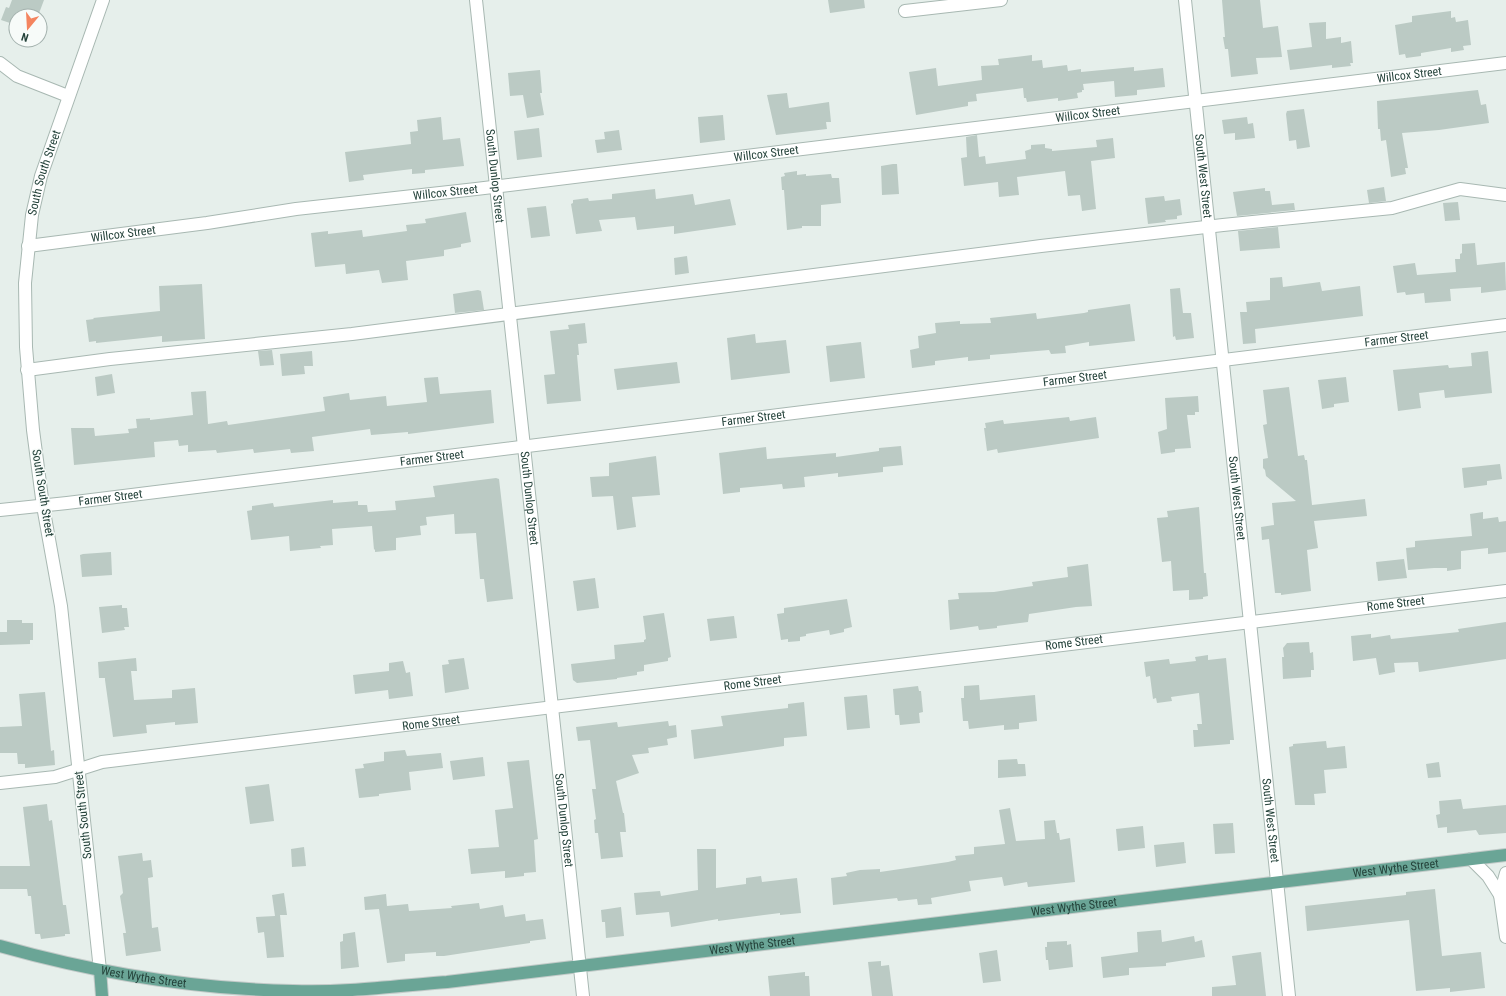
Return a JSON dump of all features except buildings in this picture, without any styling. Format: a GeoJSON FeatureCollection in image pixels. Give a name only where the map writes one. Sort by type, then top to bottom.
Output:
{"type":"FeatureCollection","features":[{"type":"Feature","properties":{"kind":"main road","name":"West Wythe Street"},"geometry":{"type":"LineString","coordinates":[[0,946],[100,970],[174,983],[294,992],[338,991],[447,982],[1506,855]]}},
{"type":"Feature","properties":{"kind":"main road","name":"South South Street"},"geometry":{"type":"LineString","coordinates":[[100,970],[102,996]]}},
{"type":"Feature","properties":{"kind":"street","name":"South South Street"},"geometry":{"type":"LineString","coordinates":[[100,970],[60,606],[43,506],[33,430],[27,370],[25,283],[32,215],[41,176],[103,0]]}},
{"type":"Feature","properties":{"kind":"street","name":"South Dunlop Street"},"geometry":{"type":"LineString","coordinates":[[476,0],[583,996]]}},
{"type":"Feature","properties":{"kind":"street"},"geometry":{"type":"LineString","coordinates":[[905,11],[1001,0]]}},
{"type":"Feature","properties":{"kind":"street","name":"South West Street"},"geometry":{"type":"LineString","coordinates":[[1185,0],[1221,360],[1289,996]]}},
{"type":"Feature","properties":{"kind":"street"},"geometry":{"type":"LineString","coordinates":[[0,62],[17,76],[68,96]]}},
{"type":"Feature","properties":{"kind":"street","name":"Willcox Street"},"geometry":{"type":"LineString","coordinates":[[28,246],[207,223],[296,209],[1506,63]]}},
{"type":"Feature","properties":{"kind":"street"},"geometry":{"type":"LineString","coordinates":[[27,370],[110,359],[352,334],[1033,247],[1392,208],[1460,189],[1506,195]]}},
{"type":"Feature","properties":{"kind":"street","name":"Farmer Street"},"geometry":{"type":"LineString","coordinates":[[0,510],[43,506],[1506,325]]}},
{"type":"Feature","properties":{"kind":"street","name":"Rome Street"},"geometry":{"type":"LineString","coordinates":[[0,783],[55,777],[102,762],[553,708],[1249,621],[1506,591]]}},
{"type":"Feature","properties":{"kind":"street"},"geometry":{"type":"LineString","coordinates":[[1472,859],[1488,876],[1500,895]]}},
{"type":"Feature","properties":{"kind":"street"},"geometry":{"type":"LineString","coordinates":[[1506,873],[1500,895],[1506,937]]}}]}
